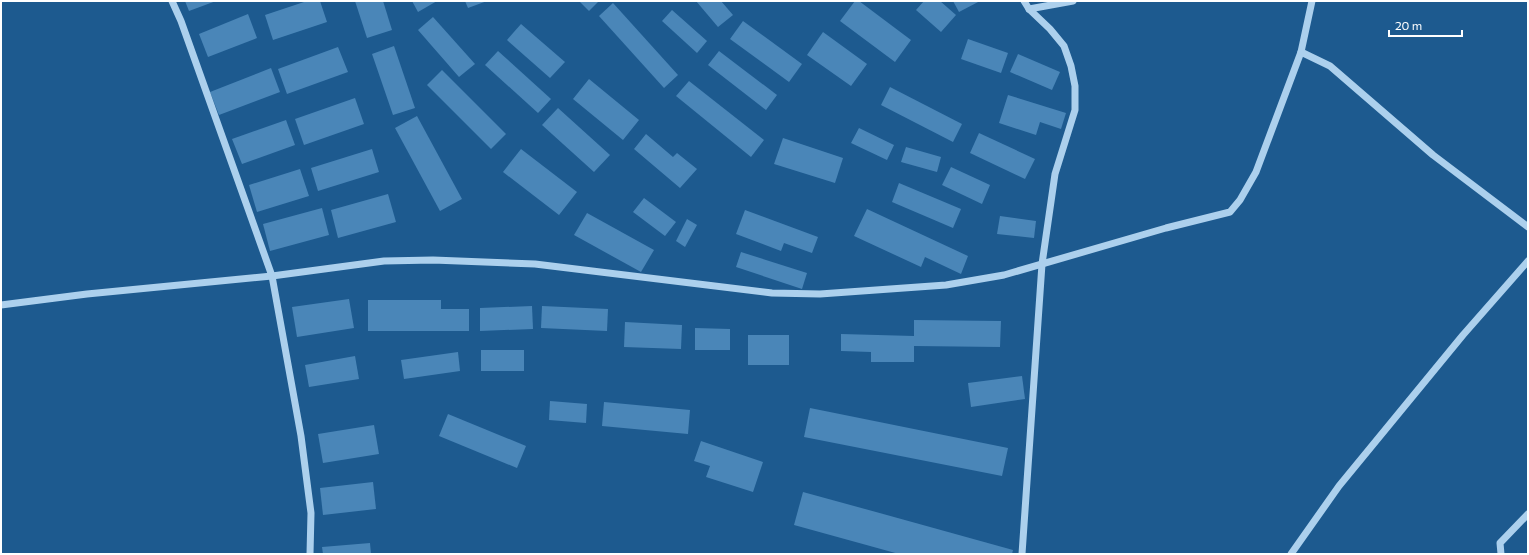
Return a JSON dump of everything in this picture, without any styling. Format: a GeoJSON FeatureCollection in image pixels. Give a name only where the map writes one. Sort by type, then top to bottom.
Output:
{"type":"FeatureCollection","features":[{"type":"Feature","properties":{"kind":"street"},"geometry":{"type":"LineString","coordinates":[[172,1],[181,21],[272,276],[301,436],[311,513],[310,554]]}},
{"type":"Feature","properties":{"kind":"street"},"geometry":{"type":"LineString","coordinates":[[1022,554],[1042,264],[1055,174],[1075,110],[1075,86],[1071,66],[1064,46],[1029,9],[1024,1]]}},
{"type":"Feature","properties":{"kind":"street"},"geometry":{"type":"LineString","coordinates":[[1029,9],[1073,1]]}},
{"type":"Feature","properties":{"kind":"street"},"geometry":{"type":"LineString","coordinates":[[1,305],[87,294],[272,276],[384,261],[433,260],[535,264],[765,292],[820,294],[946,285],[1004,274],[1166,228],[1230,212],[1240,200],[1256,172],[1301,52],[1312,1]]}},
{"type":"Feature","properties":{"kind":"street"},"geometry":{"type":"LineString","coordinates":[[1301,52],[1330,66],[1433,155],[1528,227]]}},
{"type":"Feature","properties":{"kind":"street"},"geometry":{"type":"LineString","coordinates":[[1291,554],[1339,486],[1463,335],[1528,260]]}},
{"type":"Feature","properties":{"kind":"street"},"geometry":{"type":"LineString","coordinates":[[1501,554],[1500,543],[1528,514]]}},
{"type":"Feature","properties":{"kind":"building"},"geometry":{"type":"Polygon","coordinates":[[[185,1],[216,1],[189,11],[185,1]]]}},
{"type":"Feature","properties":{"kind":"building"},"geometry":{"type":"Polygon","coordinates":[[[307,1],[320,1],[327,22],[273,40],[265,15],[307,1]]]}},
{"type":"Feature","properties":{"kind":"building"},"geometry":{"type":"Polygon","coordinates":[[[355,1],[383,1],[392,30],[367,38],[355,1]]]}},
{"type":"Feature","properties":{"kind":"building"},"geometry":{"type":"Polygon","coordinates":[[[412,1],[437,1],[418,12],[412,1]]]}},
{"type":"Feature","properties":{"kind":"building"},"geometry":{"type":"Polygon","coordinates":[[[465,1],[487,1],[468,8],[465,1]]]}},
{"type":"Feature","properties":{"kind":"building"},"geometry":{"type":"Polygon","coordinates":[[[579,1],[599,1],[589,11],[579,1]]]}},
{"type":"Feature","properties":{"kind":"building"},"geometry":{"type":"Polygon","coordinates":[[[696,1],[721,1],[733,15],[718,27],[696,1]]]}},
{"type":"Feature","properties":{"kind":"building"},"geometry":{"type":"Polygon","coordinates":[[[855,1],[859,1],[911,40],[895,62],[840,21],[855,1]]]}},
{"type":"Feature","properties":{"kind":"building"},"geometry":{"type":"Polygon","coordinates":[[[924,1],[940,1],[956,15],[941,32],[916,10],[924,1]]]}},
{"type":"Feature","properties":{"kind":"building"},"geometry":{"type":"Polygon","coordinates":[[[953,1],[980,1],[959,12],[953,1]]]}},
{"type":"Feature","properties":{"kind":"building"},"geometry":{"type":"Polygon","coordinates":[[[613,3],[678,75],[664,88],[599,16],[613,3]]]}},
{"type":"Feature","properties":{"kind":"building"},"geometry":{"type":"Polygon","coordinates":[[[672,10],[707,41],[697,53],[662,21],[672,10]]]}},
{"type":"Feature","properties":{"kind":"building"},"geometry":{"type":"Polygon","coordinates":[[[248,14],[257,38],[208,57],[199,34],[248,14]]]}},
{"type":"Feature","properties":{"kind":"building"},"geometry":{"type":"Polygon","coordinates":[[[433,17],[475,64],[459,77],[418,30],[433,17]]]}},
{"type":"Feature","properties":{"kind":"building"},"geometry":{"type":"Polygon","coordinates":[[[743,21],[802,64],[789,82],[730,39],[743,21]]]}},
{"type":"Feature","properties":{"kind":"building"},"geometry":{"type":"Polygon","coordinates":[[[521,24],[565,62],[550,78],[507,40],[521,24]]]}},
{"type":"Feature","properties":{"kind":"building"},"geometry":{"type":"Polygon","coordinates":[[[823,32],[867,64],[851,86],[807,55],[823,32]]]}},
{"type":"Feature","properties":{"kind":"building"},"geometry":{"type":"Polygon","coordinates":[[[968,39],[1008,53],[1001,73],[961,59],[968,39]]]}},
{"type":"Feature","properties":{"kind":"building"},"geometry":{"type":"Polygon","coordinates":[[[394,46],[415,108],[393,115],[372,54],[394,46]]]}},
{"type":"Feature","properties":{"kind":"building"},"geometry":{"type":"Polygon","coordinates":[[[338,47],[348,72],[287,94],[278,69],[338,47]]]}},
{"type":"Feature","properties":{"kind":"building"},"geometry":{"type":"Polygon","coordinates":[[[498,51],[551,99],[538,113],[485,65],[498,51]]]}},
{"type":"Feature","properties":{"kind":"building"},"geometry":{"type":"Polygon","coordinates":[[[719,51],[777,95],[766,110],[708,65],[719,51]]]}},
{"type":"Feature","properties":{"kind":"building"},"geometry":{"type":"Polygon","coordinates":[[[1018,54],[1060,72],[1052,90],[1010,72],[1018,54]]]}},
{"type":"Feature","properties":{"kind":"building"},"geometry":{"type":"Polygon","coordinates":[[[271,68],[280,92],[219,115],[210,92],[271,68]]]}},
{"type":"Feature","properties":{"kind":"building"},"geometry":{"type":"Polygon","coordinates":[[[442,70],[506,134],[491,149],[427,85],[442,70]]]}},
{"type":"Feature","properties":{"kind":"building"},"geometry":{"type":"Polygon","coordinates":[[[589,79],[639,120],[623,140],[573,99],[589,79]]]}},
{"type":"Feature","properties":{"kind":"building"},"geometry":{"type":"Polygon","coordinates":[[[689,81],[764,140],[751,157],[676,96],[689,81]]]}},
{"type":"Feature","properties":{"kind":"building"},"geometry":{"type":"Polygon","coordinates":[[[890,87],[962,124],[953,142],[881,105],[890,87]]]}},
{"type":"Feature","properties":{"kind":"building"},"geometry":{"type":"Polygon","coordinates":[[[1008,95],[1066,113],[1061,129],[1040,122],[1036,135],[999,123],[1008,95]]]}},
{"type":"Feature","properties":{"kind":"building"},"geometry":{"type":"Polygon","coordinates":[[[355,98],[364,124],[304,145],[295,119],[355,98]]]}},
{"type":"Feature","properties":{"kind":"building"},"geometry":{"type":"Polygon","coordinates":[[[558,108],[610,155],[594,172],[542,125],[558,108]]]}},
{"type":"Feature","properties":{"kind":"building"},"geometry":{"type":"Polygon","coordinates":[[[417,116],[462,199],[440,211],[395,128],[417,116]]]}},
{"type":"Feature","properties":{"kind":"building"},"geometry":{"type":"Polygon","coordinates":[[[286,120],[295,145],[242,164],[232,139],[286,120]]]}},
{"type":"Feature","properties":{"kind":"building"},"geometry":{"type":"Polygon","coordinates":[[[859,128],[894,145],[887,160],[851,143],[859,128]]]}},
{"type":"Feature","properties":{"kind":"building"},"geometry":{"type":"Polygon","coordinates":[[[979,133],[1035,159],[1025,179],[970,153],[979,133]]]}},
{"type":"Feature","properties":{"kind":"building"},"geometry":{"type":"Polygon","coordinates":[[[646,134],[673,157],[677,153],[697,169],[680,188],[634,149],[646,134]]]}},
{"type":"Feature","properties":{"kind":"building"},"geometry":{"type":"Polygon","coordinates":[[[783,138],[843,158],[835,183],[774,164],[783,138]]]}},
{"type":"Feature","properties":{"kind":"building"},"geometry":{"type":"Polygon","coordinates":[[[906,147],[941,157],[937,172],[901,162],[906,147]]]}},
{"type":"Feature","properties":{"kind":"building"},"geometry":{"type":"Polygon","coordinates":[[[372,149],[379,172],[318,191],[311,168],[372,149]]]}},
{"type":"Feature","properties":{"kind":"building"},"geometry":{"type":"Polygon","coordinates":[[[521,149],[577,192],[559,215],[503,172],[521,149]]]}},
{"type":"Feature","properties":{"kind":"building"},"geometry":{"type":"Polygon","coordinates":[[[951,167],[990,185],[982,204],[942,185],[951,167]]]}},
{"type":"Feature","properties":{"kind":"building"},"geometry":{"type":"Polygon","coordinates":[[[300,169],[309,196],[257,212],[249,185],[300,169]]]}},
{"type":"Feature","properties":{"kind":"building"},"geometry":{"type":"Polygon","coordinates":[[[899,183],[961,209],[953,228],[892,202],[899,183]]]}},
{"type":"Feature","properties":{"kind":"building"},"geometry":{"type":"Polygon","coordinates":[[[388,194],[396,222],[338,238],[331,210],[388,194]]]}},
{"type":"Feature","properties":{"kind":"building"},"geometry":{"type":"Polygon","coordinates":[[[644,198],[676,222],[665,236],[633,212],[644,198]]]}},
{"type":"Feature","properties":{"kind":"building"},"geometry":{"type":"Polygon","coordinates":[[[322,208],[329,235],[270,251],[263,224],[322,208]]]}},
{"type":"Feature","properties":{"kind":"building"},"geometry":{"type":"Polygon","coordinates":[[[867,209],[968,256],[961,274],[925,257],[921,267],[854,236],[867,209]]]}},
{"type":"Feature","properties":{"kind":"building"},"geometry":{"type":"Polygon","coordinates":[[[745,210],[818,237],[812,253],[784,243],[781,251],[736,234],[745,210]]]}},
{"type":"Feature","properties":{"kind":"building"},"geometry":{"type":"Polygon","coordinates":[[[587,213],[654,250],[641,272],[574,235],[587,213]]]}},
{"type":"Feature","properties":{"kind":"building"},"geometry":{"type":"Polygon","coordinates":[[[1000,216],[1036,221],[1034,238],[997,234],[1000,216]]]}},
{"type":"Feature","properties":{"kind":"building"},"geometry":{"type":"Polygon","coordinates":[[[687,219],[697,225],[685,247],[676,241],[687,219]]]}},
{"type":"Feature","properties":{"kind":"building"},"geometry":{"type":"Polygon","coordinates":[[[741,252],[807,273],[802,289],[736,267],[741,252]]]}},
{"type":"Feature","properties":{"kind":"building"},"geometry":{"type":"Polygon","coordinates":[[[349,299],[354,328],[297,337],[292,307],[349,299]]]}},
{"type":"Feature","properties":{"kind":"building"},"geometry":{"type":"Polygon","coordinates":[[[368,300],[441,300],[441,309],[469,309],[469,331],[368,331],[368,300]]]}},
{"type":"Feature","properties":{"kind":"building"},"geometry":{"type":"Polygon","coordinates":[[[532,306],[533,329],[480,331],[480,308],[532,306]]]}},
{"type":"Feature","properties":{"kind":"building"},"geometry":{"type":"Polygon","coordinates":[[[542,306],[608,309],[607,331],[541,328],[542,306]]]}},
{"type":"Feature","properties":{"kind":"building"},"geometry":{"type":"Polygon","coordinates":[[[914,320],[1001,321],[1000,347],[914,346],[914,362],[871,362],[871,352],[841,351],[841,334],[914,336],[914,320]]]}},
{"type":"Feature","properties":{"kind":"building"},"geometry":{"type":"Polygon","coordinates":[[[625,322],[682,325],[681,349],[624,347],[625,322]]]}},
{"type":"Feature","properties":{"kind":"building"},"geometry":{"type":"Polygon","coordinates":[[[695,328],[730,329],[730,350],[695,350],[695,328]]]}},
{"type":"Feature","properties":{"kind":"building"},"geometry":{"type":"Polygon","coordinates":[[[748,335],[789,335],[789,365],[748,365],[748,335]]]}},
{"type":"Feature","properties":{"kind":"building"},"geometry":{"type":"Polygon","coordinates":[[[481,350],[524,350],[524,371],[481,371],[481,350]]]}},
{"type":"Feature","properties":{"kind":"building"},"geometry":{"type":"Polygon","coordinates":[[[458,352],[460,371],[404,379],[401,360],[458,352]]]}},
{"type":"Feature","properties":{"kind":"building"},"geometry":{"type":"Polygon","coordinates":[[[355,356],[359,379],[309,387],[305,365],[355,356]]]}},
{"type":"Feature","properties":{"kind":"building"},"geometry":{"type":"Polygon","coordinates":[[[1022,376],[1025,399],[971,407],[968,383],[1022,376]]]}},
{"type":"Feature","properties":{"kind":"building"},"geometry":{"type":"Polygon","coordinates":[[[550,401],[587,404],[586,423],[549,420],[550,401]]]}},
{"type":"Feature","properties":{"kind":"building"},"geometry":{"type":"Polygon","coordinates":[[[604,402],[690,410],[688,434],[602,426],[604,402]]]}},
{"type":"Feature","properties":{"kind":"building"},"geometry":{"type":"Polygon","coordinates":[[[810,408],[1008,448],[1002,476],[804,437],[810,408]]]}},
{"type":"Feature","properties":{"kind":"building"},"geometry":{"type":"Polygon","coordinates":[[[448,414],[526,446],[517,468],[439,436],[448,414]]]}},
{"type":"Feature","properties":{"kind":"building"},"geometry":{"type":"Polygon","coordinates":[[[374,425],[379,454],[323,463],[318,434],[374,425]]]}},
{"type":"Feature","properties":{"kind":"building"},"geometry":{"type":"Polygon","coordinates":[[[701,441],[763,462],[753,492],[706,477],[710,466],[694,461],[701,441]]]}},
{"type":"Feature","properties":{"kind":"building"},"geometry":{"type":"Polygon","coordinates":[[[373,482],[376,509],[323,515],[320,488],[373,482]]]}},
{"type":"Feature","properties":{"kind":"building"},"geometry":{"type":"Polygon","coordinates":[[[803,492],[1013,550],[1012,554],[899,554],[794,525],[803,492]]]}},
{"type":"Feature","properties":{"kind":"building"},"geometry":{"type":"Polygon","coordinates":[[[370,543],[371,554],[323,554],[322,547],[370,543]]]}}]}
